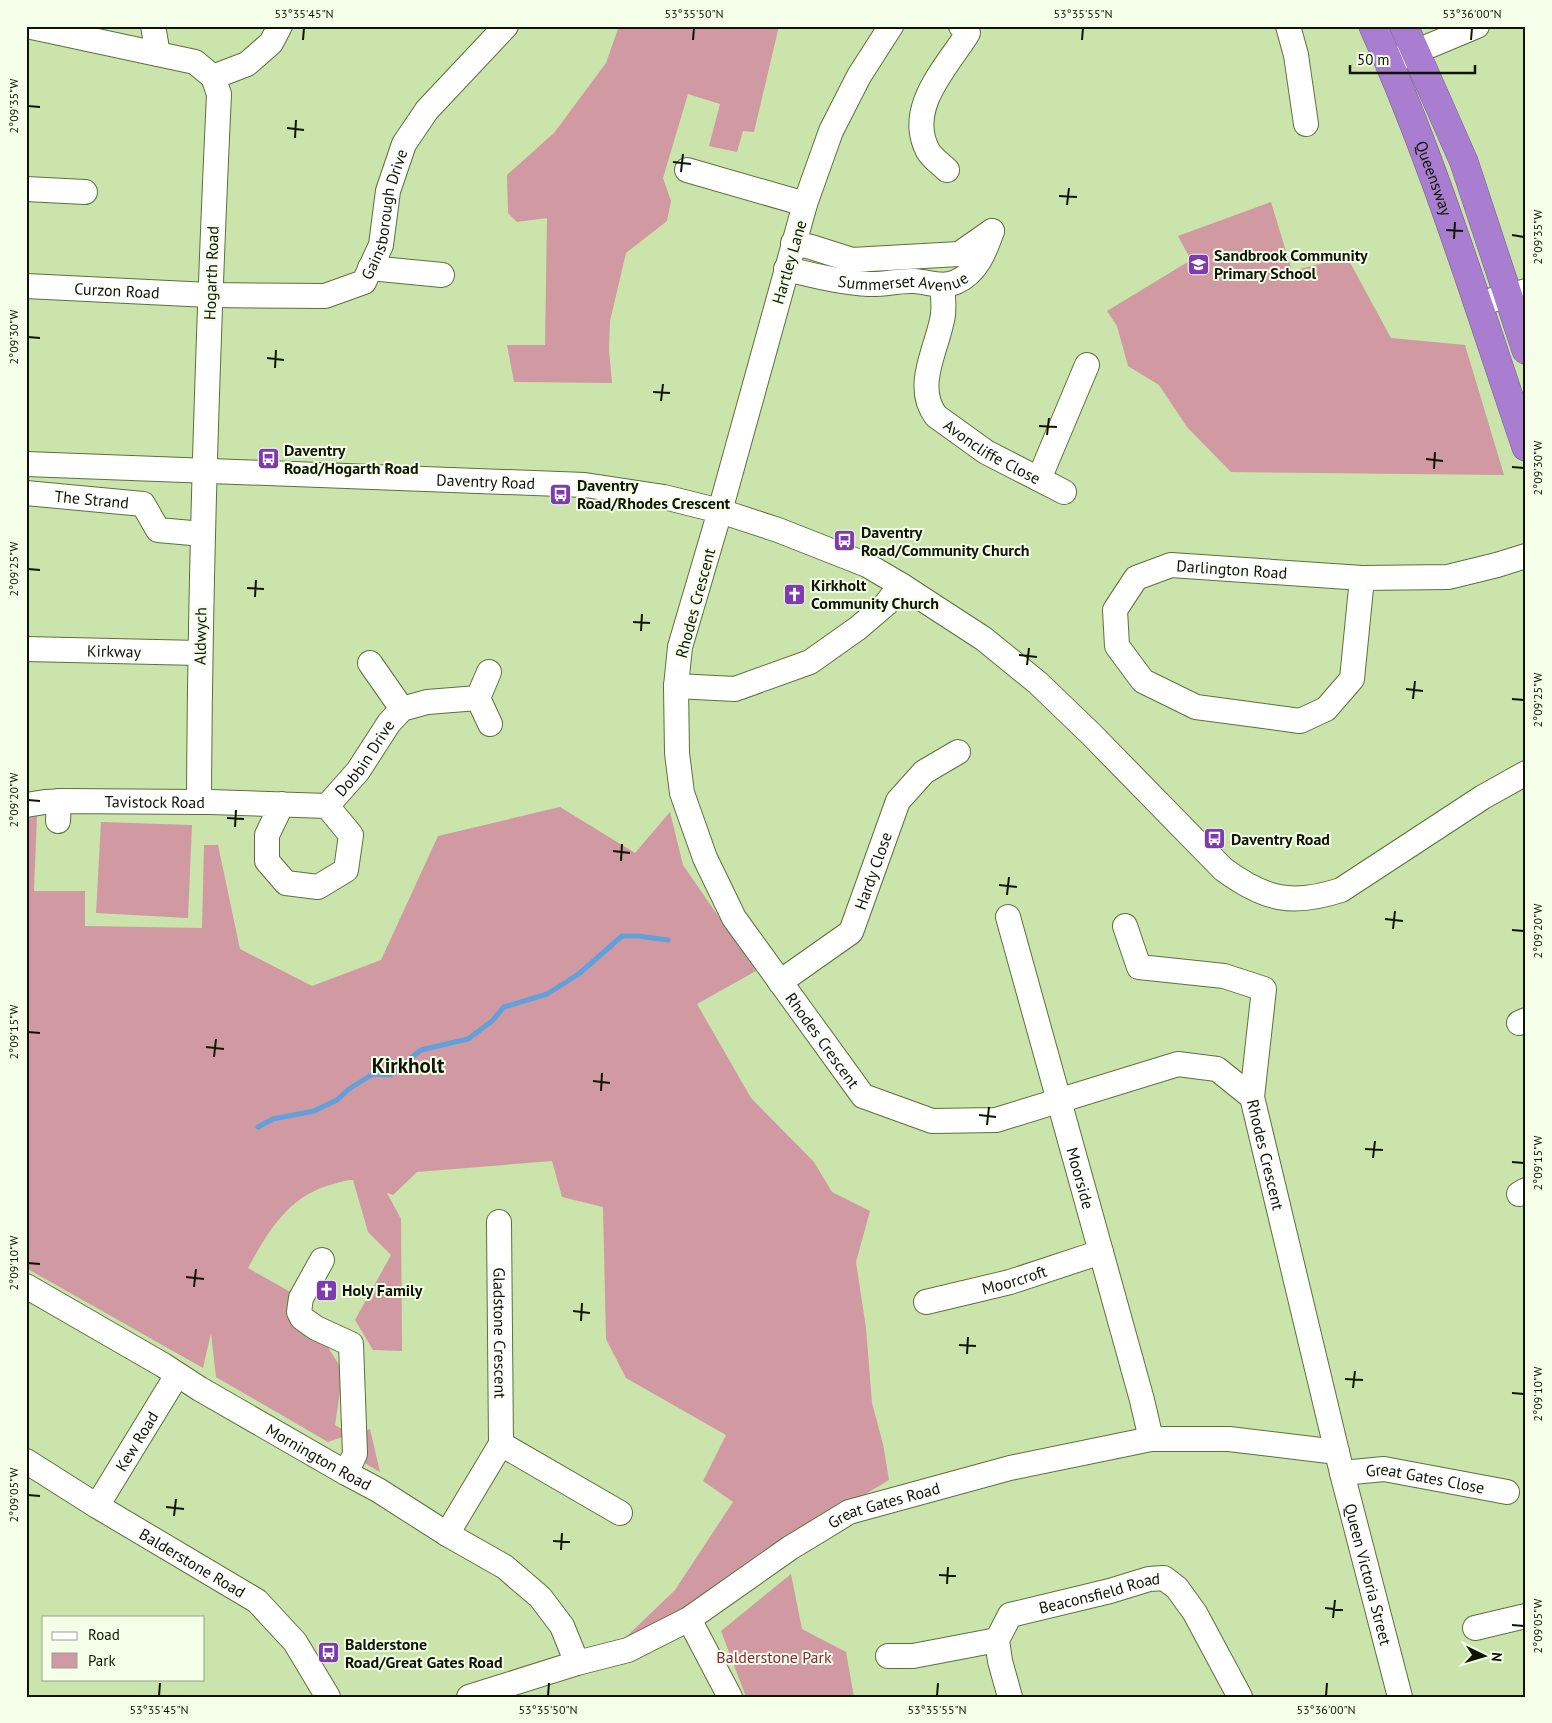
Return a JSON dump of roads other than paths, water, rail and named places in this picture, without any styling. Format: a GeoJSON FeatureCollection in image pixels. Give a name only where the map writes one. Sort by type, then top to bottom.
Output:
{"type":"FeatureCollection","features":[{"type":"Feature","properties":{"kind":"highway","name":"Queensway"},"geometry":{"type":"LineString","coordinates":[[1373,26],[1390,63],[1430,167],[1526,446]]}},
{"type":"Feature","properties":{"kind":"highway","name":"Queensway"},"geometry":{"type":"LineString","coordinates":[[1404,26],[1464,162],[1517,294],[1526,350]]}},
{"type":"Feature","properties":{"kind":"street"},"geometry":{"type":"LineString","coordinates":[[27,26],[195,62],[213,78],[247,64],[270,43],[280,26]]}},
{"type":"Feature","properties":{"kind":"street"},"geometry":{"type":"LineString","coordinates":[[153,26],[158,54]]}},
{"type":"Feature","properties":{"kind":"street","name":"Gainsborough Drive"},"geometry":{"type":"LineString","coordinates":[[209,295],[325,296],[364,282],[382,246],[388,191],[404,144],[427,110],[506,26]]}},
{"type":"Feature","properties":{"kind":"street","name":"Hartley Lane"},"geometry":{"type":"LineString","coordinates":[[720,511],[805,204],[831,131],[859,76],[891,26]]}},
{"type":"Feature","properties":{"kind":"street"},"geometry":{"type":"LineString","coordinates":[[1288,26],[1296,55],[1306,124]]}},
{"type":"Feature","properties":{"kind":"street"},"geometry":{"type":"LineString","coordinates":[[1390,63],[1478,26]]}},
{"type":"Feature","properties":{"kind":"street"},"geometry":{"type":"LineString","coordinates":[[947,170],[929,152],[924,136],[922,113],[928,92],[969,29]]}},
{"type":"Feature","properties":{"kind":"street","name":"Hogarth Road"},"geometry":{"type":"LineString","coordinates":[[205,470],[209,295],[219,94],[213,78]]}},
{"type":"Feature","properties":{"kind":"street"},"geometry":{"type":"LineString","coordinates":[[687,170],[805,204]]}},
{"type":"Feature","properties":{"kind":"street"},"geometry":{"type":"LineString","coordinates":[[26,189],[85,192]]}},
{"type":"Feature","properties":{"kind":"street","name":"Summerset Avenue"},"geometry":{"type":"LineString","coordinates":[[786,269],[822,278],[868,284],[913,281],[942,286],[956,282],[968,275],[978,264],[986,249],[992,231],[959,254],[949,255],[852,260],[793,243]]}},
{"type":"Feature","properties":{"kind":"street"},"geometry":{"type":"LineString","coordinates":[[370,268],[442,275]]}},
{"type":"Feature","properties":{"kind":"street","name":"Curzon Road"},"geometry":{"type":"LineString","coordinates":[[26,286],[209,295]]}},
{"type":"Feature","properties":{"kind":"street","name":"Avoncliffe Close"},"geometry":{"type":"LineString","coordinates":[[942,286],[943,318],[926,385],[930,408],[936,416],[986,452],[1064,492]]}},
{"type":"Feature","properties":{"kind":"street"},"geometry":{"type":"LineString","coordinates":[[1477,304],[1517,294]]}},
{"type":"Feature","properties":{"kind":"street"},"geometry":{"type":"LineString","coordinates":[[1039,478],[1087,365]]}},
{"type":"Feature","properties":{"kind":"street","name":"Daventry Road"},"geometry":{"type":"LineString","coordinates":[[26,464],[585,485],[664,498],[720,511],[778,530],[858,562],[901,585],[984,639],[1038,683],[1091,734],[1223,869],[1237,880],[1271,895],[1298,900],[1319,897],[1341,890],[1483,798],[1526,773]]}},
{"type":"Feature","properties":{"kind":"street","name":"Aldwych"},"geometry":{"type":"LineString","coordinates":[[199,802],[200,654],[205,470]]}},
{"type":"Feature","properties":{"kind":"street","name":"The Strand"},"geometry":{"type":"LineString","coordinates":[[26,494],[143,504],[158,530],[203,534]]}},
{"type":"Feature","properties":{"kind":"street","name":"Rhodes Crescent"},"geometry":{"type":"LineString","coordinates":[[720,511],[680,647],[676,686],[677,753],[682,793],[705,858],[734,918],[863,1096],[932,1121],[996,1120],[1178,1064],[1217,1069],[1252,1098],[1340,1463]]}},
{"type":"Feature","properties":{"kind":"street","name":"Darlington Road"},"geometry":{"type":"LineString","coordinates":[[1362,578],[1352,679],[1326,709],[1300,721],[1196,707],[1143,680],[1117,646],[1115,610],[1136,578],[1171,565],[1362,578],[1448,577],[1526,556]]}},
{"type":"Feature","properties":{"kind":"street"},"geometry":{"type":"LineString","coordinates":[[676,686],[735,689],[810,662],[858,628],[886,604],[901,585]]}},
{"type":"Feature","properties":{"kind":"street","name":"Kirkway"},"geometry":{"type":"LineString","coordinates":[[26,649],[200,654]]}},
{"type":"Feature","properties":{"kind":"street","name":"Dobbin Drive"},"geometry":{"type":"LineString","coordinates":[[367,658],[402,709]]}},
{"type":"Feature","properties":{"kind":"street"},"geometry":{"type":"LineString","coordinates":[[489,672],[478,698],[490,724]]}},
{"type":"Feature","properties":{"kind":"street","name":"Dobbin Drive"},"geometry":{"type":"LineString","coordinates":[[327,806],[358,771],[389,723],[402,709],[427,702],[478,698]]}},
{"type":"Feature","properties":{"kind":"street","name":"Hardy Close"},"geometry":{"type":"LineString","coordinates":[[780,982],[851,932],[898,800],[924,772],[958,752]]}},
{"type":"Feature","properties":{"kind":"street","name":"Tavistock Road"},"geometry":{"type":"LineString","coordinates":[[26,805],[59,811],[199,802],[282,804]]}},
{"type":"Feature","properties":{"kind":"street"},"geometry":{"type":"LineString","coordinates":[[282,804],[327,806],[351,835],[346,870],[318,887],[286,883],[267,862],[267,835],[282,804]]}},
{"type":"Feature","properties":{"kind":"street","name":"Moorside"},"geometry":{"type":"LineString","coordinates":[[1008,917],[1142,1400],[1151,1439]]}},
{"type":"Feature","properties":{"kind":"street"},"geometry":{"type":"LineString","coordinates":[[1125,926],[1139,967],[1224,976],[1264,989],[1252,1098]]}},
{"type":"Feature","properties":{"kind":"street","name":"Gladstone Crescent"},"geometry":{"type":"LineString","coordinates":[[499,1222],[501,1444]]}},
{"type":"Feature","properties":{"kind":"street","name":"Moorcroft"},"geometry":{"type":"LineString","coordinates":[[926,1302],[1010,1282],[1101,1252]]}},
{"type":"Feature","properties":{"kind":"street"},"geometry":{"type":"LineString","coordinates":[[322,1260],[301,1298],[298,1312],[302,1318],[316,1328],[352,1344],[355,1454],[346,1473]]}},
{"type":"Feature","properties":{"kind":"street","name":"Mornington Road"},"geometry":{"type":"LineString","coordinates":[[26,1286],[378,1490],[505,1568],[540,1597],[562,1626],[577,1663]]}},
{"type":"Feature","properties":{"kind":"street","name":"Kew Road"},"geometry":{"type":"LineString","coordinates":[[97,1506],[177,1375]]}},
{"type":"Feature","properties":{"kind":"street","name":"Great Gates Road"},"geometry":{"type":"LineString","coordinates":[[470,1697],[577,1663],[628,1650],[690,1619],[790,1548],[849,1512],[1010,1468],[1151,1439],[1229,1439],[1340,1463]]}},
{"type":"Feature","properties":{"kind":"street"},"geometry":{"type":"LineString","coordinates":[[447,1534],[501,1444],[620,1513]]}},
{"type":"Feature","properties":{"kind":"street","name":"Balderstone Road"},"geometry":{"type":"LineString","coordinates":[[26,1461],[97,1506],[257,1601],[295,1642],[328,1697]]}},
{"type":"Feature","properties":{"kind":"street","name":"Great Gates Close"},"geometry":{"type":"LineString","coordinates":[[1340,1463],[1384,1469],[1507,1492]]}},
{"type":"Feature","properties":{"kind":"street","name":"Queen Victoria Street"},"geometry":{"type":"LineString","coordinates":[[1340,1463],[1400,1697]]}},
{"type":"Feature","properties":{"kind":"street","name":"Beaconsfield Road"},"geometry":{"type":"LineString","coordinates":[[997,1640],[1010,1616],[1149,1579],[1164,1578],[1177,1588],[1195,1613],[1240,1697]]}},
{"type":"Feature","properties":{"kind":"street"},"geometry":{"type":"LineString","coordinates":[[1475,1628],[1526,1616]]}},
{"type":"Feature","properties":{"kind":"street"},"geometry":{"type":"LineString","coordinates":[[690,1619],[730,1697]]}},
{"type":"Feature","properties":{"kind":"street"},"geometry":{"type":"LineString","coordinates":[[888,1656],[913,1656],[997,1640],[1000,1661],[1010,1697]]}},
{"type":"Feature","properties":{"kind":"waterway"},"geometry":{"type":"LineString","coordinates":[[258,1127],[273,1119],[314,1111],[337,1100],[349,1089],[373,1074],[390,1075],[421,1050],[468,1039],[492,1021],[504,1007],[547,994],[580,973],[622,936],[668,940]]}},
{"type":"Feature","properties":{"kind":"place","name":"Sandbrook Community Primary School"},"geometry":{"type":"Point","coordinates":[1198,264]}},
{"type":"Feature","properties":{"kind":"place","name":"Daventry Road/Hogarth Road"},"geometry":{"type":"Point","coordinates":[268,459]}},
{"type":"Feature","properties":{"kind":"place","name":"Daventry Road/Rhodes Crescent"},"geometry":{"type":"Point","coordinates":[561,494]}},
{"type":"Feature","properties":{"kind":"place","name":"Daventry Road/Community Church"},"geometry":{"type":"Point","coordinates":[845,541]}},
{"type":"Feature","properties":{"kind":"place","name":"Kirkholt Community Church"},"geometry":{"type":"Point","coordinates":[795,594]}},
{"type":"Feature","properties":{"kind":"place","name":"Daventry Road"},"geometry":{"type":"Point","coordinates":[1215,839]}},
{"type":"Feature","properties":{"kind":"place","name":"Holy Family"},"geometry":{"type":"Point","coordinates":[326,1290]}},
{"type":"Feature","properties":{"kind":"place","name":"Balderstone Road/Great Gates Road"},"geometry":{"type":"Point","coordinates":[329,1653]}},
{"type":"Feature","properties":{"kind":"district","name":"Kirkholt"},"geometry":{"type":"Point","coordinates":[408,1065]}},
{"type":"Feature","properties":{"kind":"park label","name":"Balderstone Park"},"geometry":{"type":"Point","coordinates":[774,1657]}}]}
